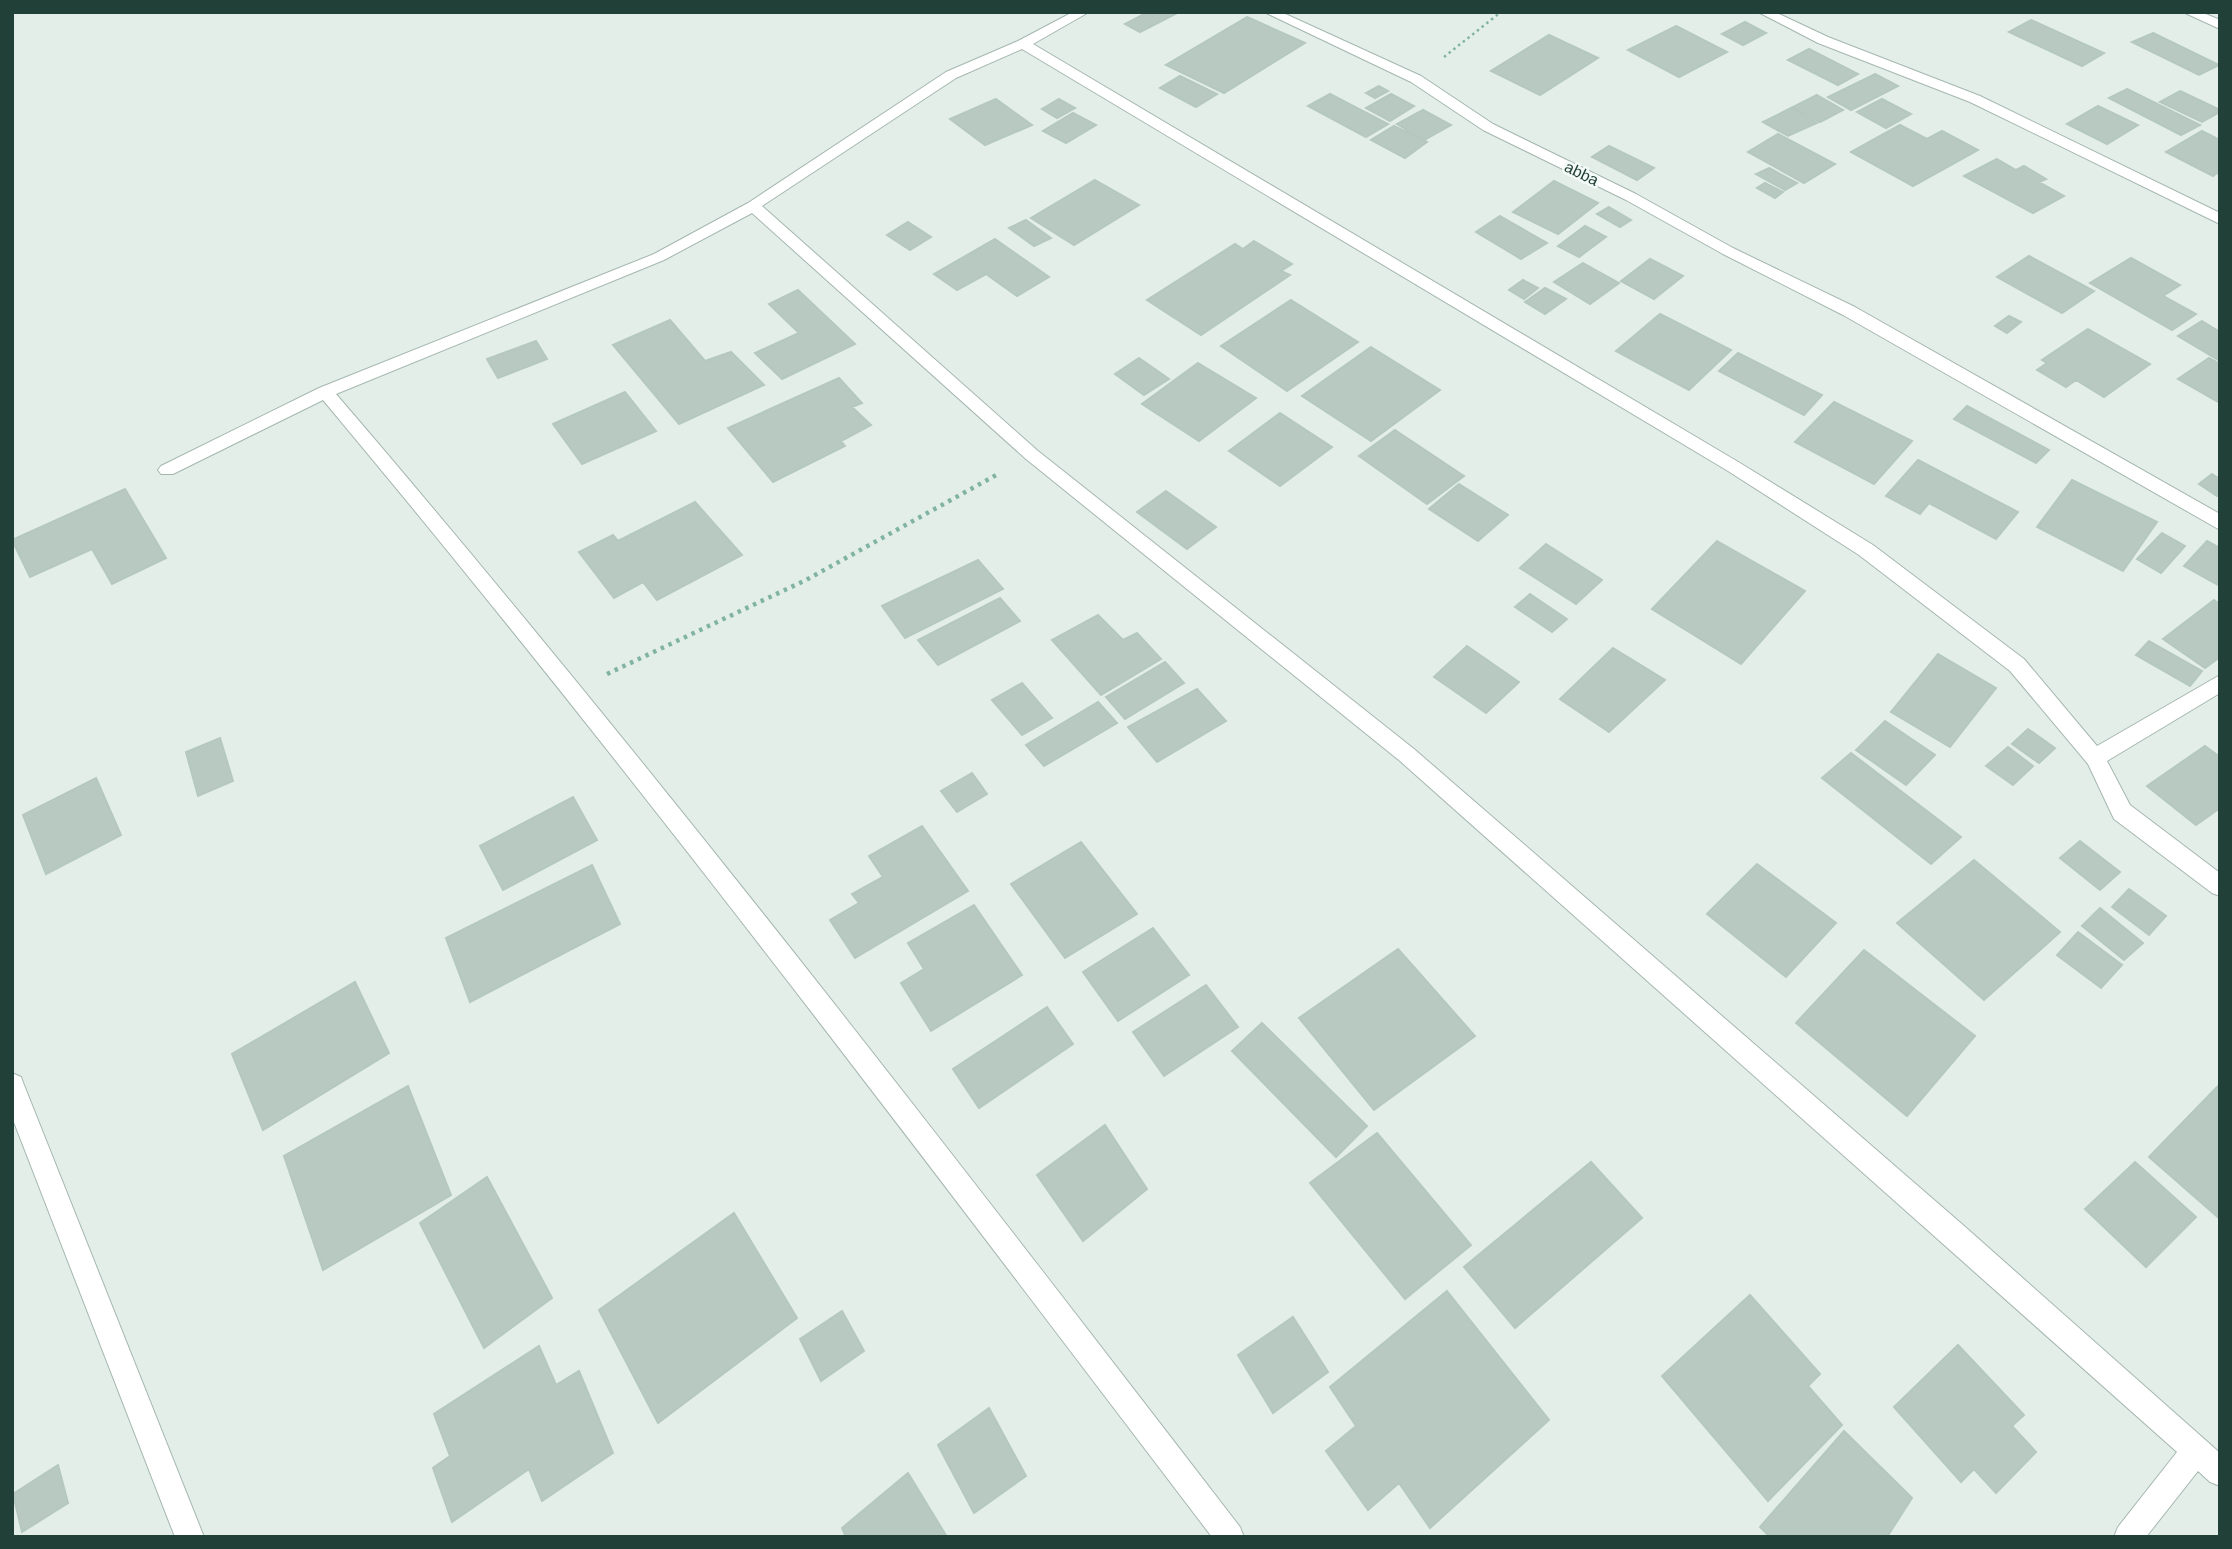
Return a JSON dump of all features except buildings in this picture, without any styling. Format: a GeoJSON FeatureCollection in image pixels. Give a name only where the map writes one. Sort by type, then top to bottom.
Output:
{"type":"FeatureCollection","features":[{"type":"Feature","properties":{"kind":"street"},"geometry":{"type":"LineString","coordinates":[[167,470],[325,391],[659,257],[753,206],[951,75],[1023,44],[1083,12]]}},
{"type":"Feature","properties":{"kind":"street","name":"abba"},"geometry":{"type":"LineString","coordinates":[[1270,12],[1416,79],[1488,127],[1631,197],[1728,251],[1849,311],[2220,523]]}},
{"type":"Feature","properties":{"kind":"street"},"geometry":{"type":"LineString","coordinates":[[1764,12],[1823,40],[1975,99],[2220,219]]}},
{"type":"Feature","properties":{"kind":"street"},"geometry":{"type":"LineString","coordinates":[[2189,12],[2220,26]]}},
{"type":"Feature","properties":{"kind":"street"},"geometry":{"type":"LineString","coordinates":[[1023,44],[1722,460],[1866,550],[2017,665],[2095,758],[2122,812],[2220,886]]}},
{"type":"Feature","properties":{"kind":"street"},"geometry":{"type":"LineString","coordinates":[[753,206],[1032,454],[1407,755],[2220,1472]]}},
{"type":"Feature","properties":{"kind":"street"},"geometry":{"type":"LineString","coordinates":[[325,391],[462,550],[708,857],[1230,1537]]}},
{"type":"Feature","properties":{"kind":"street"},"geometry":{"type":"LineString","coordinates":[[2095,758],[2220,683]]}},
{"type":"Feature","properties":{"kind":"street"},"geometry":{"type":"LineString","coordinates":[[12,1085],[190,1537]]}},
{"type":"Feature","properties":{"kind":"street"},"geometry":{"type":"LineString","coordinates":[[2128,1537],[2196,1450]]}},
{"type":"Feature","properties":{"kind":"path"},"geometry":{"type":"LineString","coordinates":[[1416,79],[1501,12]]}},
{"type":"Feature","properties":{"kind":"path"},"geometry":{"type":"LineString","coordinates":[[574,690],[806,580],[1032,454]]}}]}
